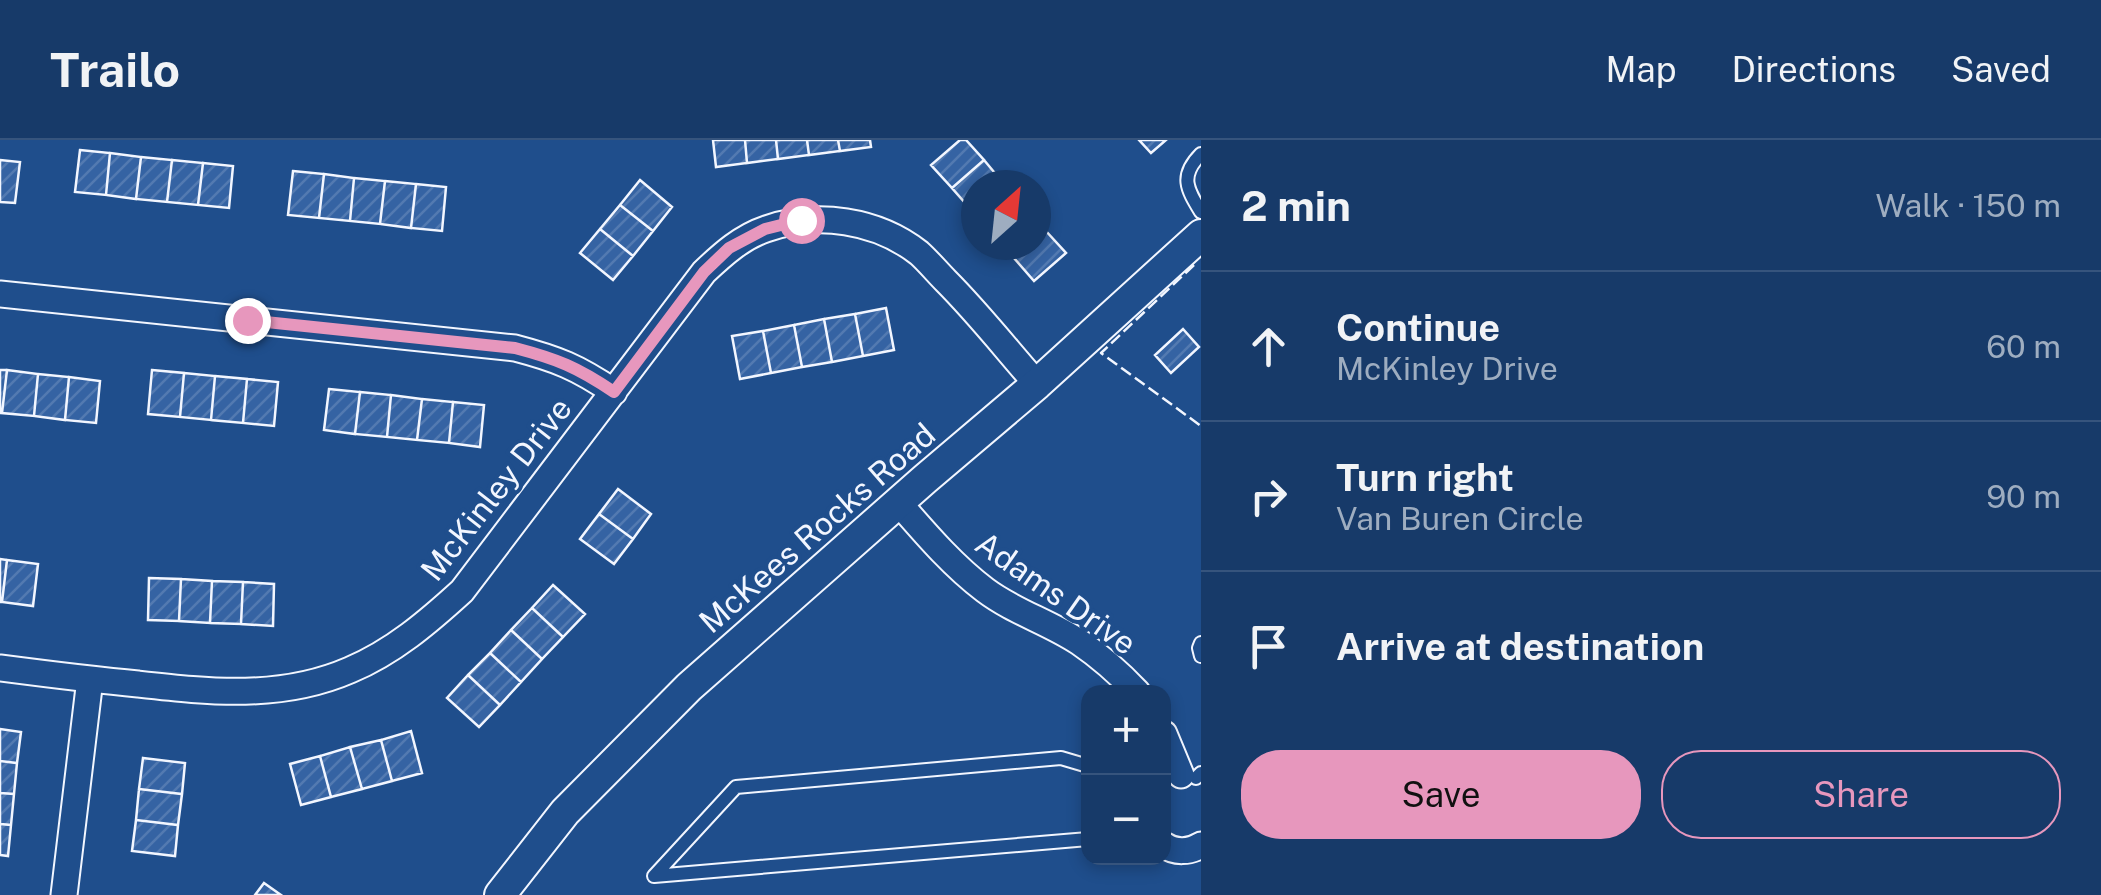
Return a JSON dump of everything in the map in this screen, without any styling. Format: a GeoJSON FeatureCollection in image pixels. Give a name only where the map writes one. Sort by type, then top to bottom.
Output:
{"type":"FeatureCollection","features":[{"type":"Feature","properties":{"kind":"street","name":"McKinley Drive"},"geometry":{"type":"LineString","coordinates":[[0,668],[256,693],[309,684],[350,670],[389,650],[424,626],[462,591],[704,272],[729,248],[765,229],[801,220],[841,220],[880,229],[919,254],[1037,384]]}},
{"type":"Feature","properties":{"kind":"street","name":"McKees Rocks Road"},"geometry":{"type":"LineString","coordinates":[[500,895],[566,812],[689,687],[1037,384],[1201,235]]}},
{"type":"Feature","properties":{"kind":"street"},"geometry":{"type":"LineString","coordinates":[[0,294],[515,348],[582,370],[614,392]]}},
{"type":"Feature","properties":{"kind":"street","name":"Adams Drive"},"geometry":{"type":"LineString","coordinates":[[898,502],[938,547],[984,589],[1077,640],[1131,685]]}},
{"type":"Feature","properties":{"kind":"street"},"geometry":{"type":"LineString","coordinates":[[64,895],[90,679]]}},
{"type":"Feature","properties":{"kind":"street"},"geometry":{"type":"LineString","coordinates":[[1171,747],[1188,778]]}},
{"type":"Feature","properties":{"kind":"street"},"geometry":{"type":"LineString","coordinates":[[1171,849],[1183,851],[1201,845]]}},
{"type":"Feature","properties":{"kind":"lane"},"geometry":{"type":"LineString","coordinates":[[1201,154],[1189,171],[1187,189],[1201,212]]}},
{"type":"Feature","properties":{"kind":"lane"},"geometry":{"type":"LineString","coordinates":[[1201,644],[1201,656]]}},
{"type":"Feature","properties":{"kind":"lane"},"geometry":{"type":"LineString","coordinates":[[1081,764],[1061,758],[736,787],[654,876],[1081,841]]}},
{"type":"Feature","properties":{"kind":"building"},"geometry":{"type":"Polygon","coordinates":[[[713,140],[745,140],[747,163],[716,167],[713,140]]]}},
{"type":"Feature","properties":{"kind":"building"},"geometry":{"type":"Polygon","coordinates":[[[745,140],[776,140],[778,159],[747,163],[745,140]]]}},
{"type":"Feature","properties":{"kind":"building"},"geometry":{"type":"Polygon","coordinates":[[[776,140],[807,140],[809,155],[778,159],[776,140]]]}},
{"type":"Feature","properties":{"kind":"building"},"geometry":{"type":"Polygon","coordinates":[[[807,140],[838,140],[840,151],[809,155],[807,140]]]}},
{"type":"Feature","properties":{"kind":"building"},"geometry":{"type":"Polygon","coordinates":[[[838,140],[870,140],[871,147],[840,151],[838,140]]]}},
{"type":"Feature","properties":{"kind":"building"},"geometry":{"type":"Polygon","coordinates":[[[960,140],[966,140],[984,160],[973,170],[961,170],[961,180],[952,188],[931,165],[960,140]]]}},
{"type":"Feature","properties":{"kind":"building"},"geometry":{"type":"Polygon","coordinates":[[[1139,140],[1166,140],[1151,153],[1139,140]]]}},
{"type":"Feature","properties":{"kind":"building"},"geometry":{"type":"Polygon","coordinates":[[[80,150],[110,153],[106,195],[75,192],[80,150]]]}},
{"type":"Feature","properties":{"kind":"building"},"geometry":{"type":"Polygon","coordinates":[[[110,153],[141,157],[136,199],[106,195],[110,153]]]}},
{"type":"Feature","properties":{"kind":"building"},"geometry":{"type":"Polygon","coordinates":[[[141,157],[172,160],[167,202],[136,199],[141,157]]]}},
{"type":"Feature","properties":{"kind":"building"},"geometry":{"type":"Polygon","coordinates":[[[0,160],[20,162],[15,203],[0,202],[0,160]]]}},
{"type":"Feature","properties":{"kind":"building"},"geometry":{"type":"Polygon","coordinates":[[[172,160],[203,163],[198,205],[167,202],[172,160]]]}},
{"type":"Feature","properties":{"kind":"building"},"geometry":{"type":"Polygon","coordinates":[[[984,160],[992,170],[973,170],[984,160]]]}},
{"type":"Feature","properties":{"kind":"building"},"geometry":{"type":"Polygon","coordinates":[[[203,163],[233,166],[229,208],[198,205],[203,163]]]}},
{"type":"Feature","properties":{"kind":"building"},"geometry":{"type":"Polygon","coordinates":[[[293,171],[324,174],[319,218],[288,215],[293,171]]]}},
{"type":"Feature","properties":{"kind":"building"},"geometry":{"type":"Polygon","coordinates":[[[324,174],[354,178],[350,221],[319,218],[324,174]]]}},
{"type":"Feature","properties":{"kind":"building"},"geometry":{"type":"Polygon","coordinates":[[[354,178],[385,181],[380,224],[350,221],[354,178]]]}},
{"type":"Feature","properties":{"kind":"building"},"geometry":{"type":"Polygon","coordinates":[[[640,180],[672,207],[653,231],[620,205],[640,180]]]}},
{"type":"Feature","properties":{"kind":"building"},"geometry":{"type":"Polygon","coordinates":[[[961,180],[961,198],[952,188],[961,180]]]}},
{"type":"Feature","properties":{"kind":"building"},"geometry":{"type":"Polygon","coordinates":[[[385,181],[416,184],[411,228],[380,224],[385,181]]]}},
{"type":"Feature","properties":{"kind":"building"},"geometry":{"type":"Polygon","coordinates":[[[416,184],[446,187],[442,231],[411,228],[416,184]]]}},
{"type":"Feature","properties":{"kind":"building"},"geometry":{"type":"Polygon","coordinates":[[[620,205],[653,231],[633,256],[600,229],[620,205]]]}},
{"type":"Feature","properties":{"kind":"building"},"geometry":{"type":"Polygon","coordinates":[[[600,229],[633,256],[613,280],[580,253],[600,229]]]}},
{"type":"Feature","properties":{"kind":"building"},"geometry":{"type":"Polygon","coordinates":[[[1051,237],[1066,253],[1034,281],[1016,260],[1051,260],[1051,237]]]}},
{"type":"Feature","properties":{"kind":"building"},"geometry":{"type":"Polygon","coordinates":[[[886,308],[894,350],[863,356],[855,314],[886,308]]]}},
{"type":"Feature","properties":{"kind":"building"},"geometry":{"type":"Polygon","coordinates":[[[855,314],[863,356],[832,362],[824,319],[855,314]]]}},
{"type":"Feature","properties":{"kind":"building"},"geometry":{"type":"Polygon","coordinates":[[[824,319],[832,362],[802,367],[794,325],[824,319]]]}},
{"type":"Feature","properties":{"kind":"building"},"geometry":{"type":"Polygon","coordinates":[[[794,325],[802,367],[771,373],[763,331],[794,325]]]}},
{"type":"Feature","properties":{"kind":"building"},"geometry":{"type":"Polygon","coordinates":[[[1183,329],[1199,347],[1171,373],[1155,355],[1183,329]]]}},
{"type":"Feature","properties":{"kind":"building"},"geometry":{"type":"Polygon","coordinates":[[[763,331],[771,373],[740,379],[732,336],[763,331]]]}},
{"type":"Feature","properties":{"kind":"building"},"geometry":{"type":"Polygon","coordinates":[[[0,370],[7,370],[2,413],[0,413],[0,370]]]}},
{"type":"Feature","properties":{"kind":"building"},"geometry":{"type":"Polygon","coordinates":[[[7,370],[38,374],[34,416],[2,413],[7,370]]]}},
{"type":"Feature","properties":{"kind":"building"},"geometry":{"type":"Polygon","coordinates":[[[152,370],[184,373],[180,417],[148,414],[152,370]]]}},
{"type":"Feature","properties":{"kind":"building"},"geometry":{"type":"Polygon","coordinates":[[[184,373],[215,376],[211,420],[180,417],[184,373]]]}},
{"type":"Feature","properties":{"kind":"building"},"geometry":{"type":"Polygon","coordinates":[[[38,374],[69,377],[65,420],[34,416],[38,374]]]}},
{"type":"Feature","properties":{"kind":"building"},"geometry":{"type":"Polygon","coordinates":[[[215,376],[247,379],[243,423],[211,420],[215,376]]]}},
{"type":"Feature","properties":{"kind":"building"},"geometry":{"type":"Polygon","coordinates":[[[69,377],[100,381],[96,423],[65,420],[69,377]]]}},
{"type":"Feature","properties":{"kind":"building"},"geometry":{"type":"Polygon","coordinates":[[[247,379],[278,382],[274,426],[243,423],[247,379]]]}},
{"type":"Feature","properties":{"kind":"building"},"geometry":{"type":"Polygon","coordinates":[[[329,389],[360,392],[355,434],[324,430],[329,389]]]}},
{"type":"Feature","properties":{"kind":"building"},"geometry":{"type":"Polygon","coordinates":[[[360,392],[391,395],[387,437],[355,434],[360,392]]]}},
{"type":"Feature","properties":{"kind":"building"},"geometry":{"type":"Polygon","coordinates":[[[391,395],[422,399],[417,440],[387,437],[391,395]]]}},
{"type":"Feature","properties":{"kind":"building"},"geometry":{"type":"Polygon","coordinates":[[[422,399],[453,402],[449,443],[417,440],[422,399]]]}},
{"type":"Feature","properties":{"kind":"building"},"geometry":{"type":"Polygon","coordinates":[[[453,402],[484,405],[480,447],[449,443],[453,402]]]}},
{"type":"Feature","properties":{"kind":"building"},"geometry":{"type":"Polygon","coordinates":[[[618,489],[651,514],[633,539],[599,514],[618,489]]]}},
{"type":"Feature","properties":{"kind":"building"},"geometry":{"type":"Polygon","coordinates":[[[599,514],[633,539],[614,564],[580,539],[599,514]]]}},
{"type":"Feature","properties":{"kind":"building"},"geometry":{"type":"Polygon","coordinates":[[[0,559],[7,560],[2,602],[0,602],[0,559]]]}},
{"type":"Feature","properties":{"kind":"building"},"geometry":{"type":"Polygon","coordinates":[[[7,560],[38,564],[33,606],[2,602],[7,560]]]}},
{"type":"Feature","properties":{"kind":"building"},"geometry":{"type":"Polygon","coordinates":[[[149,578],[181,579],[179,621],[148,620],[149,578]]]}},
{"type":"Feature","properties":{"kind":"building"},"geometry":{"type":"Polygon","coordinates":[[[181,579],[212,581],[210,623],[179,621],[181,579]]]}},
{"type":"Feature","properties":{"kind":"building"},"geometry":{"type":"Polygon","coordinates":[[[212,581],[243,582],[241,624],[210,623],[212,581]]]}},
{"type":"Feature","properties":{"kind":"building"},"geometry":{"type":"Polygon","coordinates":[[[243,582],[274,584],[273,626],[241,624],[243,582]]]}},
{"type":"Feature","properties":{"kind":"building"},"geometry":{"type":"Polygon","coordinates":[[[553,585],[585,614],[563,637],[532,608],[553,585]]]}},
{"type":"Feature","properties":{"kind":"building"},"geometry":{"type":"Polygon","coordinates":[[[532,608],[563,637],[542,659],[511,630],[532,608]]]}},
{"type":"Feature","properties":{"kind":"building"},"geometry":{"type":"Polygon","coordinates":[[[511,630],[542,659],[521,682],[490,653],[511,630]]]}},
{"type":"Feature","properties":{"kind":"building"},"geometry":{"type":"Polygon","coordinates":[[[490,653],[521,682],[500,705],[468,675],[490,653]]]}},
{"type":"Feature","properties":{"kind":"building"},"geometry":{"type":"Polygon","coordinates":[[[468,675],[500,705],[479,727],[447,698],[468,675]]]}},
{"type":"Feature","properties":{"kind":"building"},"geometry":{"type":"Polygon","coordinates":[[[0,729],[21,732],[17,763],[0,761],[0,729]]]}},
{"type":"Feature","properties":{"kind":"building"},"geometry":{"type":"Polygon","coordinates":[[[411,731],[422,773],[392,781],[381,740],[411,731]]]}},
{"type":"Feature","properties":{"kind":"building"},"geometry":{"type":"Polygon","coordinates":[[[381,740],[392,781],[362,789],[350,747],[381,740]]]}},
{"type":"Feature","properties":{"kind":"building"},"geometry":{"type":"Polygon","coordinates":[[[350,747],[362,789],[331,797],[320,756],[350,747]]]}},
{"type":"Feature","properties":{"kind":"building"},"geometry":{"type":"Polygon","coordinates":[[[320,756],[331,797],[301,805],[290,764],[320,756]]]}},
{"type":"Feature","properties":{"kind":"building"},"geometry":{"type":"Polygon","coordinates":[[[143,758],[185,763],[182,794],[139,789],[143,758]]]}},
{"type":"Feature","properties":{"kind":"building"},"geometry":{"type":"Polygon","coordinates":[[[0,761],[17,763],[14,794],[0,793],[0,761]]]}},
{"type":"Feature","properties":{"kind":"building"},"geometry":{"type":"Polygon","coordinates":[[[139,789],[182,794],[178,825],[136,820],[139,789]]]}},
{"type":"Feature","properties":{"kind":"building"},"geometry":{"type":"Polygon","coordinates":[[[0,793],[14,794],[11,825],[0,824],[0,793]]]}},
{"type":"Feature","properties":{"kind":"building"},"geometry":{"type":"Polygon","coordinates":[[[136,820],[178,825],[175,856],[132,851],[136,820]]]}},
{"type":"Feature","properties":{"kind":"building"},"geometry":{"type":"Polygon","coordinates":[[[0,824],[11,825],[8,856],[0,855],[0,824]]]}},
{"type":"Feature","properties":{"kind":"building"},"geometry":{"type":"Polygon","coordinates":[[[264,883],[281,895],[255,895],[264,883]]]}},
{"type":"Feature","properties":{"kind":"fence"},"geometry":{"type":"LineString","coordinates":[[1194,265],[1101,353],[1201,426]]}},
{"type":"Feature","properties":{"kind":"route"},"geometry":{"type":"LineString","coordinates":[[247,320],[515,348],[582,370],[614,392],[704,272],[729,248],[765,229],[801,220]]}}]}
